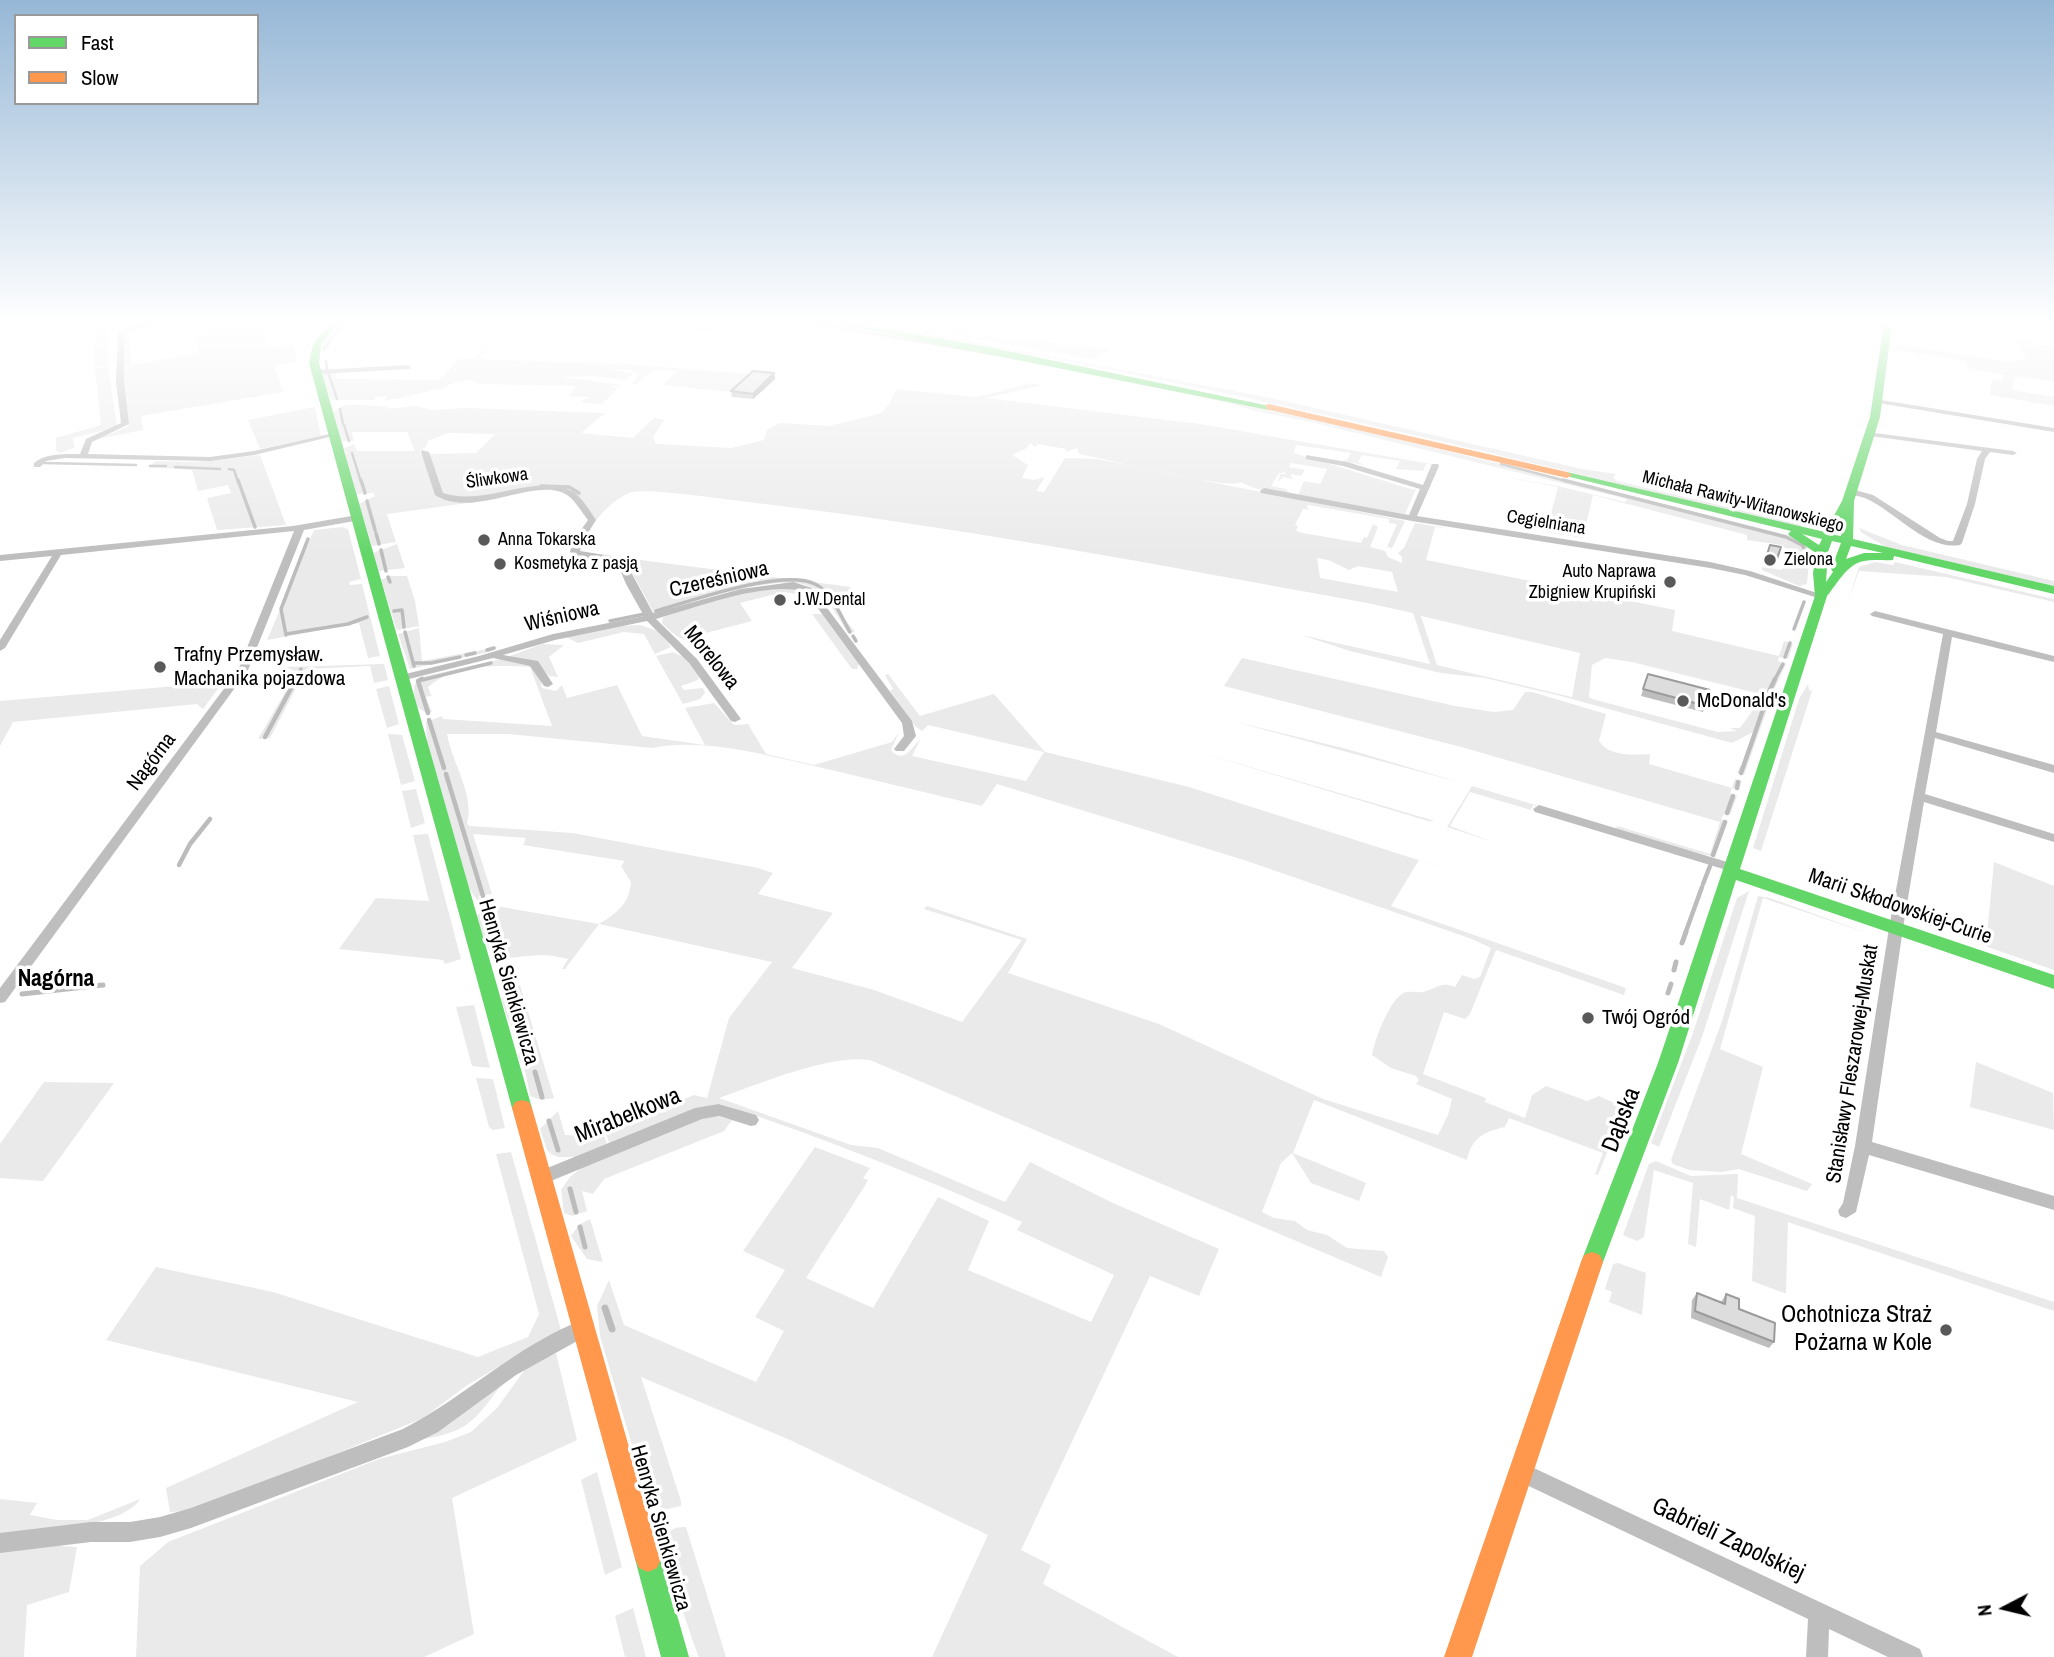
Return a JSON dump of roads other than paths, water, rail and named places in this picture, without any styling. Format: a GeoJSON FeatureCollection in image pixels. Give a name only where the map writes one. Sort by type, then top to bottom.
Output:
{"type":"FeatureCollection","features":[{"type":"Feature","properties":{"kind":"street"},"geometry":{"type":"LineString","coordinates":[[83,456],[89,441],[125,424],[122,400]]}},
{"type":"Feature","properties":{"kind":"street","name":"Henryka Sienkiewicza"},"geometry":{"type":"LineString","coordinates":[[324,400],[674,1657]]}},
{"type":"Feature","properties":{"kind":"street","name":"Michała Rawity-Witanowskiego"},"geometry":{"type":"LineString","coordinates":[[1243,400],[1424,440],[2054,596]]}},
{"type":"Feature","properties":{"kind":"street"},"geometry":{"type":"LineString","coordinates":[[1878,401],[2054,430]]}},
{"type":"Feature","properties":{"kind":"street","name":"Dąbska"},"geometry":{"type":"LineString","coordinates":[[1821,596],[1819,573],[1828,539],[1850,497],[1878,401]]}},
{"type":"Feature","properties":{"kind":"street"},"geometry":{"type":"LineString","coordinates":[[1870,434],[2013,453]]}},
{"type":"Feature","properties":{"kind":"street"},"geometry":{"type":"LineString","coordinates":[[37,465],[39,461],[49,457],[210,459],[254,453],[334,435]]}},
{"type":"Feature","properties":{"kind":"street"},"geometry":{"type":"LineString","coordinates":[[1850,497],[1872,499],[1937,540],[1947,544],[1957,543],[1971,504],[1981,459],[1987,450]]}},
{"type":"Feature","properties":{"kind":"street"},"geometry":{"type":"LineString","coordinates":[[425,452],[439,495],[455,500]]}},
{"type":"Feature","properties":{"kind":"street"},"geometry":{"type":"LineString","coordinates":[[1309,457],[1344,464],[1425,488]]}},
{"type":"Feature","properties":{"kind":"street"},"geometry":{"type":"LineString","coordinates":[[1412,518],[1435,466]]}},
{"type":"Feature","properties":{"kind":"street"},"geometry":{"type":"LineString","coordinates":[[1404,482],[1411,473]]}},
{"type":"Feature","properties":{"kind":"street","name":"Śliwkowa"},"geometry":{"type":"LineString","coordinates":[[455,500],[542,489]]}},
{"type":"Feature","properties":{"kind":"street","name":"Morelowa"},"geometry":{"type":"LineString","coordinates":[[542,489],[569,491],[591,517],[591,524],[575,547],[576,554],[620,561],[653,621],[693,661],[734,719]]}},
{"type":"Feature","properties":{"kind":"street","name":"Cegielniana"},"geometry":{"type":"LineString","coordinates":[[1264,491],[1412,518],[1710,565],[1747,573],[1821,596]]}},
{"type":"Feature","properties":{"kind":"street","name":"Dąbska"},"geometry":{"type":"LineString","coordinates":[[1833,580],[1846,545],[1850,497]]}},
{"type":"Feature","properties":{"kind":"street"},"geometry":{"type":"LineString","coordinates":[[0,558],[300,528],[357,518]]}},
{"type":"Feature","properties":{"kind":"street","name":"Nagórna"},"geometry":{"type":"LineString","coordinates":[[0,998],[243,670],[300,528]]}},
{"type":"Feature","properties":{"kind":"street","name":"Michała Rawity-Witanowskiego"},"geometry":{"type":"LineString","coordinates":[[1846,545],[2054,590]]}},
{"type":"Feature","properties":{"kind":"street"},"geometry":{"type":"LineString","coordinates":[[0,648],[59,551]]}},
{"type":"Feature","properties":{"kind":"street","name":"Dąbska"},"geometry":{"type":"LineString","coordinates":[[1458,1657],[1590,1268],[1668,1063],[1821,596],[1852,558],[1867,555],[1889,557]]}},
{"type":"Feature","properties":{"kind":"street","name":"Czereśniowa"},"geometry":{"type":"LineString","coordinates":[[653,621],[763,587],[790,584],[805,587],[834,620],[908,723],[910,736],[900,749]]}},
{"type":"Feature","properties":{"kind":"street"},"geometry":{"type":"LineString","coordinates":[[1875,614],[2054,659]]}},
{"type":"Feature","properties":{"kind":"street","name":"Wiśniowa"},"geometry":{"type":"LineString","coordinates":[[401,678],[482,658],[553,636],[631,621],[653,621]]}},
{"type":"Feature","properties":{"kind":"street","name":"Stanisławy Fleszarowej-Muskat"},"geometry":{"type":"LineString","coordinates":[[1846,1211],[1850,1207],[1863,1146],[1896,928],[1948,632]]}},
{"type":"Feature","properties":{"kind":"street","name":"Wiśniowa"},"geometry":{"type":"LineString","coordinates":[[482,658],[529,661],[538,667],[548,684]]}},
{"type":"Feature","properties":{"kind":"street"},"geometry":{"type":"LineString","coordinates":[[1932,734],[2054,769]]}},
{"type":"Feature","properties":{"kind":"street"},"geometry":{"type":"LineString","coordinates":[[1920,797],[2054,838]]}},
{"type":"Feature","properties":{"kind":"street"},"geometry":{"type":"LineString","coordinates":[[1539,809],[1732,870]]}},
{"type":"Feature","properties":{"kind":"street","name":"Marii Skłodowskiej-Curie"},"geometry":{"type":"LineString","coordinates":[[1732,870],[2054,982]]}},
{"type":"Feature","properties":{"kind":"street","name":"Mirabelkowa"},"geometry":{"type":"LineString","coordinates":[[541,1178],[700,1113],[719,1110],[743,1117]]}},
{"type":"Feature","properties":{"kind":"street"},"geometry":{"type":"LineString","coordinates":[[1863,1146],[2054,1203]]}},
{"type":"Feature","properties":{"kind":"street"},"geometry":{"type":"LineString","coordinates":[[0,1543],[90,1532],[130,1532],[191,1518],[431,1426],[510,1368],[582,1329]]}},
{"type":"Feature","properties":{"kind":"street","name":"Gabrieli Zapolskiej"},"geometry":{"type":"LineString","coordinates":[[1521,1472],[1912,1657]]}},
{"type":"Feature","properties":{"kind":"street"},"geometry":{"type":"LineString","coordinates":[[1817,1657],[1819,1612]]}},
{"type":"Feature","properties":{"kind":"waterway"},"geometry":{"type":"LineString","coordinates":[[340,409],[343,424]]}},
{"type":"Feature","properties":{"kind":"waterway"},"geometry":{"type":"LineString","coordinates":[[344,425],[349,441]]}},
{"type":"Feature","properties":{"kind":"waterway"},"geometry":{"type":"LineString","coordinates":[[352,453],[361,482]]}},
{"type":"Feature","properties":{"kind":"waterway"},"geometry":{"type":"LineString","coordinates":[[43,463],[136,465]]}},
{"type":"Feature","properties":{"kind":"waterway"},"geometry":{"type":"LineString","coordinates":[[1501,464],[1570,482]]}},
{"type":"Feature","properties":{"kind":"waterway"},"geometry":{"type":"LineString","coordinates":[[150,466],[166,466]]}},
{"type":"Feature","properties":{"kind":"waterway"},"geometry":{"type":"LineString","coordinates":[[175,467],[220,469]]}},
{"type":"Feature","properties":{"kind":"waterway"},"geometry":{"type":"LineString","coordinates":[[229,469],[234,470],[238,482]]}},
{"type":"Feature","properties":{"kind":"waterway"},"geometry":{"type":"LineString","coordinates":[[238,480],[255,527]]}},
{"type":"Feature","properties":{"kind":"waterway"},"geometry":{"type":"LineString","coordinates":[[361,480],[365,493]]}},
{"type":"Feature","properties":{"kind":"waterway"},"geometry":{"type":"LineString","coordinates":[[1563,480],[1786,537],[1802,545],[1810,557]]}},
{"type":"Feature","properties":{"kind":"waterway"},"geometry":{"type":"LineString","coordinates":[[541,486],[569,487],[579,493]]}},
{"type":"Feature","properties":{"kind":"waterway"},"geometry":{"type":"LineString","coordinates":[[367,501],[375,530]]}},
{"type":"Feature","properties":{"kind":"waterway"},"geometry":{"type":"LineString","coordinates":[[376,533],[379,544]]}},
{"type":"Feature","properties":{"kind":"waterway"},"geometry":{"type":"LineString","coordinates":[[286,635],[281,609],[308,539]]}},
{"type":"Feature","properties":{"kind":"waterway"},"geometry":{"type":"LineString","coordinates":[[381,550],[386,571]]}},
{"type":"Feature","properties":{"kind":"waterway"},"geometry":{"type":"LineString","coordinates":[[388,577],[390,582]]}},
{"type":"Feature","properties":{"kind":"waterway"},"geometry":{"type":"LineString","coordinates":[[656,611],[760,583],[800,580],[815,584],[826,593],[836,605],[850,632]]}},
{"type":"Feature","properties":{"kind":"waterway"},"geometry":{"type":"LineString","coordinates":[[1794,629],[1804,602]]}},
{"type":"Feature","properties":{"kind":"waterway"},"geometry":{"type":"LineString","coordinates":[[394,611],[402,610],[404,627]]}},
{"type":"Feature","properties":{"kind":"waterway"},"geometry":{"type":"LineString","coordinates":[[610,621],[645,614]]}},
{"type":"Feature","properties":{"kind":"waterway"},"geometry":{"type":"LineString","coordinates":[[286,634],[348,624],[367,617]]}},
{"type":"Feature","properties":{"kind":"waterway"},"geometry":{"type":"LineString","coordinates":[[405,632],[413,663]]}},
{"type":"Feature","properties":{"kind":"waterway"},"geometry":{"type":"LineString","coordinates":[[853,636],[856,641]]}},
{"type":"Feature","properties":{"kind":"waterway"},"geometry":{"type":"LineString","coordinates":[[1785,657],[1790,643]]}},
{"type":"Feature","properties":{"kind":"waterway"},"geometry":{"type":"LineString","coordinates":[[487,650],[494,648]]}},
{"type":"Feature","properties":{"kind":"waterway"},"geometry":{"type":"LineString","coordinates":[[466,655],[475,653]]}},
{"type":"Feature","properties":{"kind":"waterway"},"geometry":{"type":"LineString","coordinates":[[413,663],[431,663],[460,657]]}},
{"type":"Feature","properties":{"kind":"waterway"},"geometry":{"type":"LineString","coordinates":[[418,681],[491,663]]}},
{"type":"Feature","properties":{"kind":"waterway"},"geometry":{"type":"LineString","coordinates":[[1775,680],[1783,664]]}},
{"type":"Feature","properties":{"kind":"waterway"},"geometry":{"type":"LineString","coordinates":[[296,679],[301,669]]}},
{"type":"Feature","properties":{"kind":"waterway"},"geometry":{"type":"LineString","coordinates":[[265,737],[296,679]]}},
{"type":"Feature","properties":{"kind":"waterway"},"geometry":{"type":"LineString","coordinates":[[418,681],[422,679]]}},
{"type":"Feature","properties":{"kind":"waterway"},"geometry":{"type":"LineString","coordinates":[[1768,694],[1775,680]]}},
{"type":"Feature","properties":{"kind":"waterway"},"geometry":{"type":"LineString","coordinates":[[418,681],[428,713]]}},
{"type":"Feature","properties":{"kind":"waterway"},"geometry":{"type":"LineString","coordinates":[[1741,773],[1764,707]]}},
{"type":"Feature","properties":{"kind":"waterway"},"geometry":{"type":"LineString","coordinates":[[429,720],[444,768]]}},
{"type":"Feature","properties":{"kind":"waterway"},"geometry":{"type":"LineString","coordinates":[[446,774],[483,896]]}},
{"type":"Feature","properties":{"kind":"waterway"},"geometry":{"type":"LineString","coordinates":[[1737,788],[1738,782]]}},
{"type":"Feature","properties":{"kind":"waterway"},"geometry":{"type":"LineString","coordinates":[[1727,813],[1733,796]]}},
{"type":"Feature","properties":{"kind":"waterway"},"geometry":{"type":"LineString","coordinates":[[179,865],[190,844],[210,819]]}},
{"type":"Feature","properties":{"kind":"waterway"},"geometry":{"type":"LineString","coordinates":[[1713,855],[1725,822]]}},
{"type":"Feature","properties":{"kind":"waterway"},"geometry":{"type":"LineString","coordinates":[[1703,884],[1710,866]]}},
{"type":"Feature","properties":{"kind":"waterway"},"geometry":{"type":"LineString","coordinates":[[1685,934],[1702,887]]}},
{"type":"Feature","properties":{"kind":"waterway"},"geometry":{"type":"LineString","coordinates":[[487,909],[495,934]]}},
{"type":"Feature","properties":{"kind":"waterway"},"geometry":{"type":"LineString","coordinates":[[494,932],[501,953]]}},
{"type":"Feature","properties":{"kind":"waterway"},"geometry":{"type":"LineString","coordinates":[[1682,943],[1686,932]]}},
{"type":"Feature","properties":{"kind":"waterway"},"geometry":{"type":"LineString","coordinates":[[1674,970],[1676,962]]}},
{"type":"Feature","properties":{"kind":"waterway"},"geometry":{"type":"LineString","coordinates":[[1668,993],[1671,984]]}},
{"type":"Feature","properties":{"kind":"waterway"},"geometry":{"type":"LineString","coordinates":[[22,994],[103,985]]}},
{"type":"Feature","properties":{"kind":"waterway"},"geometry":{"type":"LineString","coordinates":[[510,985],[530,1051]]}},
{"type":"Feature","properties":{"kind":"waterway"},"geometry":{"type":"LineString","coordinates":[[535,1072],[542,1097]]}},
{"type":"Feature","properties":{"kind":"waterway"},"geometry":{"type":"LineString","coordinates":[[549,1121],[558,1150]]}},
{"type":"Feature","properties":{"kind":"waterway"},"geometry":{"type":"LineString","coordinates":[[570,1189],[576,1212]]}},
{"type":"Feature","properties":{"kind":"waterway"},"geometry":{"type":"LineString","coordinates":[[580,1227],[585,1247]]}},
{"type":"Feature","properties":{"kind":"waterway"},"geometry":{"type":"LineString","coordinates":[[605,1308],[612,1329]]}},
{"type":"Feature","properties":{"kind":"place","name":"Anna Tokarska"},"geometry":{"type":"Point","coordinates":[484,540]}},
{"type":"Feature","properties":{"kind":"place","name":"Zielona"},"geometry":{"type":"Point","coordinates":[1770,560]}},
{"type":"Feature","properties":{"kind":"place","name":"Kosmetyka z pasją"},"geometry":{"type":"Point","coordinates":[500,564]}},
{"type":"Feature","properties":{"kind":"place","name":"Auto Naprawa Zbigniew Krupiński"},"geometry":{"type":"Point","coordinates":[1670,582]}},
{"type":"Feature","properties":{"kind":"place","name":"J.W.Dental"},"geometry":{"type":"Point","coordinates":[780,600]}},
{"type":"Feature","properties":{"kind":"place","name":"Trafny Przemysław. Machanika pojazdowa"},"geometry":{"type":"Point","coordinates":[160,667]}},
{"type":"Feature","properties":{"kind":"place","name":"McDonald's"},"geometry":{"type":"Point","coordinates":[1683,701]}},
{"type":"Feature","properties":{"kind":"place","name":"Twój Ogród"},"geometry":{"type":"Point","coordinates":[1588,1018]}},
{"type":"Feature","properties":{"kind":"place","name":"Ochotnicza Straż Pożarna w Kole"},"geometry":{"type":"Point","coordinates":[1946,1330]}},
{"type":"Feature","properties":{"kind":"district","name":"Nagórna"},"geometry":{"type":"Point","coordinates":[56,980]}}]}
